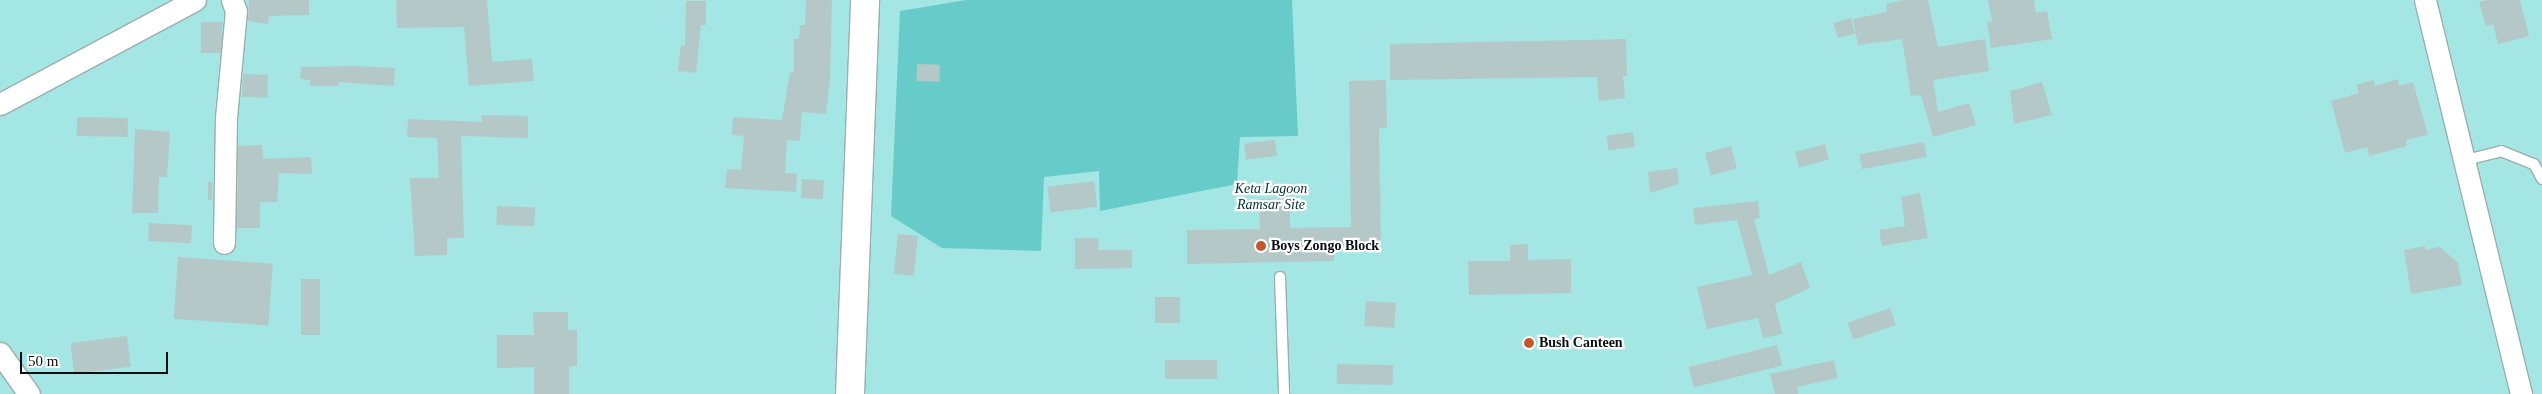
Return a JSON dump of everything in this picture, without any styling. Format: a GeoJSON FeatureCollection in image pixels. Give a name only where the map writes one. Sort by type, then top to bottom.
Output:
{"type":"FeatureCollection","features":[{"type":"Feature","properties":{"kind":"main road"},"geometry":{"type":"LineString","coordinates":[[850,394],[865,0]]}},
{"type":"Feature","properties":{"kind":"street"},"geometry":{"type":"LineString","coordinates":[[0,104],[195,0]]}},
{"type":"Feature","properties":{"kind":"street"},"geometry":{"type":"LineString","coordinates":[[224,243],[226,118],[236,12],[232,0]]}},
{"type":"Feature","properties":{"kind":"street"},"geometry":{"type":"LineString","coordinates":[[2425,0],[2466,160],[2521,394]]}},
{"type":"Feature","properties":{"kind":"street"},"geometry":{"type":"LineString","coordinates":[[0,353],[29,394]]}},
{"type":"Feature","properties":{"kind":"lane"},"geometry":{"type":"LineString","coordinates":[[2466,160],[2501,152],[2534,164],[2542,179]]}},
{"type":"Feature","properties":{"kind":"lane"},"geometry":{"type":"LineString","coordinates":[[1280,277],[1284,394]]}},
{"type":"Feature","properties":{"kind":"green space","name":"Keta Lagoon Ramsar Site"},"geometry":{"type":"Polygon","coordinates":[[[0,0],[2542,0],[2542,394],[0,394],[0,0]]]}},
{"type":"Feature","properties":{"kind":"shaded area"},"geometry":{"type":"Polygon","coordinates":[[[966,0],[1292,0],[1298,136],[1240,137],[1237,184],[1100,211],[1099,171],[1044,177],[1041,251],[942,248],[891,216],[900,11],[966,0]]]}},
{"type":"Feature","properties":{"kind":"building"},"geometry":{"type":"Polygon","coordinates":[[[249,0],[309,0],[309,15],[269,16],[268,24],[248,21],[249,0]]]}},
{"type":"Feature","properties":{"kind":"building"},"geometry":{"type":"Polygon","coordinates":[[[396,0],[487,0],[492,62],[532,59],[534,81],[469,86],[464,27],[397,28],[396,0]]]}},
{"type":"Feature","properties":{"kind":"building"},"geometry":{"type":"Polygon","coordinates":[[[806,0],[832,0],[830,80],[826,114],[802,112],[800,141],[787,140],[785,173],[797,174],[796,192],[725,188],[727,169],[741,170],[744,136],[732,135],[733,117],[782,120],[790,72],[794,73],[794,39],[799,39],[800,25],[805,25],[806,0]]]}},
{"type":"Feature","properties":{"kind":"building"},"geometry":{"type":"Polygon","coordinates":[[[1904,0],[1928,0],[1938,47],[1985,39],[1989,71],[1933,80],[1938,112],[1969,103],[1976,125],[1933,137],[1921,95],[1911,96],[1902,39],[1858,45],[1853,19],[1887,12],[1886,4],[1904,0]]]}},
{"type":"Feature","properties":{"kind":"building"},"geometry":{"type":"Polygon","coordinates":[[[1988,0],[2034,0],[2036,13],[2047,11],[2052,39],[1991,48],[1987,22],[1992,21],[1988,0]]]}},
{"type":"Feature","properties":{"kind":"building"},"geometry":{"type":"Polygon","coordinates":[[[2488,0],[2520,0],[2529,36],[2498,44],[2493,24],[2486,26],[2479,2],[2488,0]]]}},
{"type":"Feature","properties":{"kind":"building"},"geometry":{"type":"Polygon","coordinates":[[[686,1],[706,1],[706,25],[701,25],[696,73],[678,71],[681,45],[685,46],[686,1]]]}},
{"type":"Feature","properties":{"kind":"building"},"geometry":{"type":"Polygon","coordinates":[[[1851,18],[1855,33],[1838,38],[1834,23],[1851,18]]]}},
{"type":"Feature","properties":{"kind":"building"},"geometry":{"type":"Polygon","coordinates":[[[201,22],[222,22],[222,53],[201,53],[201,22]]]}},
{"type":"Feature","properties":{"kind":"building"},"geometry":{"type":"Polygon","coordinates":[[[1626,39],[1627,76],[1623,76],[1625,98],[1599,101],[1597,77],[1390,80],[1390,44],[1626,39]]]}},
{"type":"Feature","properties":{"kind":"building"},"geometry":{"type":"Polygon","coordinates":[[[917,64],[940,65],[939,82],[916,81],[917,64]]]}},
{"type":"Feature","properties":{"kind":"building"},"geometry":{"type":"Polygon","coordinates":[[[354,66],[395,68],[394,86],[339,82],[339,86],[310,86],[310,80],[300,79],[301,67],[354,66]]]}},
{"type":"Feature","properties":{"kind":"building"},"geometry":{"type":"Polygon","coordinates":[[[243,74],[268,75],[267,98],[242,97],[243,74]]]}},
{"type":"Feature","properties":{"kind":"building"},"geometry":{"type":"Polygon","coordinates":[[[2398,79],[2399,86],[2413,82],[2428,135],[2406,140],[2407,146],[2369,156],[2367,147],[2345,153],[2331,101],[2359,93],[2356,85],[2374,80],[2375,86],[2398,79]]]}},
{"type":"Feature","properties":{"kind":"building"},"geometry":{"type":"Polygon","coordinates":[[[1386,80],[1387,128],[1379,128],[1381,244],[1334,246],[1334,261],[1187,264],[1187,230],[1260,229],[1259,199],[1290,198],[1290,228],[1351,227],[1349,81],[1386,80]]]}},
{"type":"Feature","properties":{"kind":"building"},"geometry":{"type":"Polygon","coordinates":[[[2042,82],[2052,115],[2014,124],[2010,91],[2042,82]]]}},
{"type":"Feature","properties":{"kind":"building"},"geometry":{"type":"Polygon","coordinates":[[[482,115],[528,116],[528,138],[461,136],[464,238],[447,238],[447,255],[415,256],[410,178],[439,178],[437,138],[407,137],[408,119],[482,122],[482,115]]]}},
{"type":"Feature","properties":{"kind":"building"},"geometry":{"type":"Polygon","coordinates":[[[77,117],[128,118],[128,137],[77,136],[77,117]]]}},
{"type":"Feature","properties":{"kind":"building"},"geometry":{"type":"Polygon","coordinates":[[[135,129],[170,132],[167,177],[159,177],[158,213],[132,213],[135,129]]]}},
{"type":"Feature","properties":{"kind":"building"},"geometry":{"type":"Polygon","coordinates":[[[1633,132],[1635,147],[1608,151],[1606,136],[1633,132]]]}},
{"type":"Feature","properties":{"kind":"building"},"geometry":{"type":"Polygon","coordinates":[[[1275,140],[1277,156],[1246,160],[1244,144],[1275,140]]]}},
{"type":"Feature","properties":{"kind":"building"},"geometry":{"type":"Polygon","coordinates":[[[1924,142],[1927,157],[1862,169],[1859,155],[1924,142]]]}},
{"type":"Feature","properties":{"kind":"building"},"geometry":{"type":"Polygon","coordinates":[[[1825,144],[1829,159],[1799,167],[1795,152],[1825,144]]]}},
{"type":"Feature","properties":{"kind":"building"},"geometry":{"type":"Polygon","coordinates":[[[262,145],[263,159],[311,157],[312,174],[279,173],[277,202],[260,202],[260,228],[237,228],[238,146],[262,145]]]}},
{"type":"Feature","properties":{"kind":"building"},"geometry":{"type":"Polygon","coordinates":[[[1731,146],[1737,168],[1711,175],[1705,153],[1731,146]]]}},
{"type":"Feature","properties":{"kind":"building"},"geometry":{"type":"Polygon","coordinates":[[[1677,168],[1679,184],[1650,193],[1648,172],[1677,168]]]}},
{"type":"Feature","properties":{"kind":"building"},"geometry":{"type":"Polygon","coordinates":[[[802,179],[824,180],[823,199],[801,198],[802,179]]]}},
{"type":"Feature","properties":{"kind":"building"},"geometry":{"type":"Polygon","coordinates":[[[1094,181],[1097,207],[1051,213],[1047,187],[1094,181]]]}},
{"type":"Feature","properties":{"kind":"building"},"geometry":{"type":"Polygon","coordinates":[[[208,182],[212,182],[212,200],[208,200],[208,182]]]}},
{"type":"Feature","properties":{"kind":"building"},"geometry":{"type":"Polygon","coordinates":[[[1920,193],[1928,238],[1882,246],[1879,230],[1905,226],[1901,197],[1920,193]]]}},
{"type":"Feature","properties":{"kind":"building"},"geometry":{"type":"Polygon","coordinates":[[[1758,201],[1760,218],[1754,219],[1769,275],[1801,262],[1810,288],[1775,304],[1782,334],[1763,338],[1758,318],[1707,329],[1697,287],[1752,275],[1737,220],[1695,225],[1693,208],[1758,201]]]}},
{"type":"Feature","properties":{"kind":"building"},"geometry":{"type":"Polygon","coordinates":[[[497,206],[535,207],[534,226],[496,225],[497,206]]]}},
{"type":"Feature","properties":{"kind":"building"},"geometry":{"type":"Polygon","coordinates":[[[149,223],[192,225],[191,243],[148,241],[149,223]]]}},
{"type":"Feature","properties":{"kind":"building"},"geometry":{"type":"Polygon","coordinates":[[[898,234],[918,236],[914,276],[894,274],[898,234]]]}},
{"type":"Feature","properties":{"kind":"building"},"geometry":{"type":"Polygon","coordinates":[[[1075,238],[1098,238],[1099,250],[1132,250],[1132,268],[1075,269],[1075,238]]]}},
{"type":"Feature","properties":{"kind":"building"},"geometry":{"type":"Polygon","coordinates":[[[1528,244],[1528,260],[1571,259],[1571,293],[1469,295],[1468,261],[1510,261],[1510,245],[1528,244]]]}},
{"type":"Feature","properties":{"kind":"building"},"geometry":{"type":"Polygon","coordinates":[[[2425,246],[2425,250],[2440,247],[2458,263],[2462,285],[2411,294],[2404,250],[2425,246]]]}},
{"type":"Feature","properties":{"kind":"building"},"geometry":{"type":"Polygon","coordinates":[[[178,257],[273,264],[268,325],[174,319],[178,257]]]}},
{"type":"Feature","properties":{"kind":"building"},"geometry":{"type":"Polygon","coordinates":[[[301,279],[320,279],[320,335],[301,335],[301,279]]]}},
{"type":"Feature","properties":{"kind":"building"},"geometry":{"type":"Polygon","coordinates":[[[1155,297],[1180,297],[1180,323],[1155,323],[1155,297]]]}},
{"type":"Feature","properties":{"kind":"building"},"geometry":{"type":"Polygon","coordinates":[[[1366,301],[1396,303],[1394,328],[1364,326],[1366,301]]]}},
{"type":"Feature","properties":{"kind":"building"},"geometry":{"type":"Polygon","coordinates":[[[1890,308],[1896,325],[1853,340],[1847,323],[1890,308]]]}},
{"type":"Feature","properties":{"kind":"building"},"geometry":{"type":"Polygon","coordinates":[[[533,312],[568,312],[568,330],[577,330],[577,366],[569,367],[569,394],[534,394],[534,367],[497,368],[497,335],[534,335],[533,312]]]}},
{"type":"Feature","properties":{"kind":"building"},"geometry":{"type":"Polygon","coordinates":[[[127,336],[131,367],[74,374],[70,343],[127,336]]]}},
{"type":"Feature","properties":{"kind":"building"},"geometry":{"type":"Polygon","coordinates":[[[1777,345],[1782,365],[1694,387],[1689,367],[1777,345]]]}},
{"type":"Feature","properties":{"kind":"building"},"geometry":{"type":"Polygon","coordinates":[[[1165,360],[1217,360],[1217,379],[1165,379],[1165,360]]]}},
{"type":"Feature","properties":{"kind":"building"},"geometry":{"type":"Polygon","coordinates":[[[1834,360],[1838,378],[1797,387],[1798,394],[1775,394],[1770,374],[1834,360]]]}},
{"type":"Feature","properties":{"kind":"building"},"geometry":{"type":"Polygon","coordinates":[[[1337,364],[1393,365],[1393,385],[1337,384],[1337,364]]]}},
{"type":"Feature","properties":{"kind":"place","name":"Boys Zongo Block"},"geometry":{"type":"Point","coordinates":[1261,246]}},
{"type":"Feature","properties":{"kind":"place","name":"Bush Canteen"},"geometry":{"type":"Point","coordinates":[1529,343]}}]}
